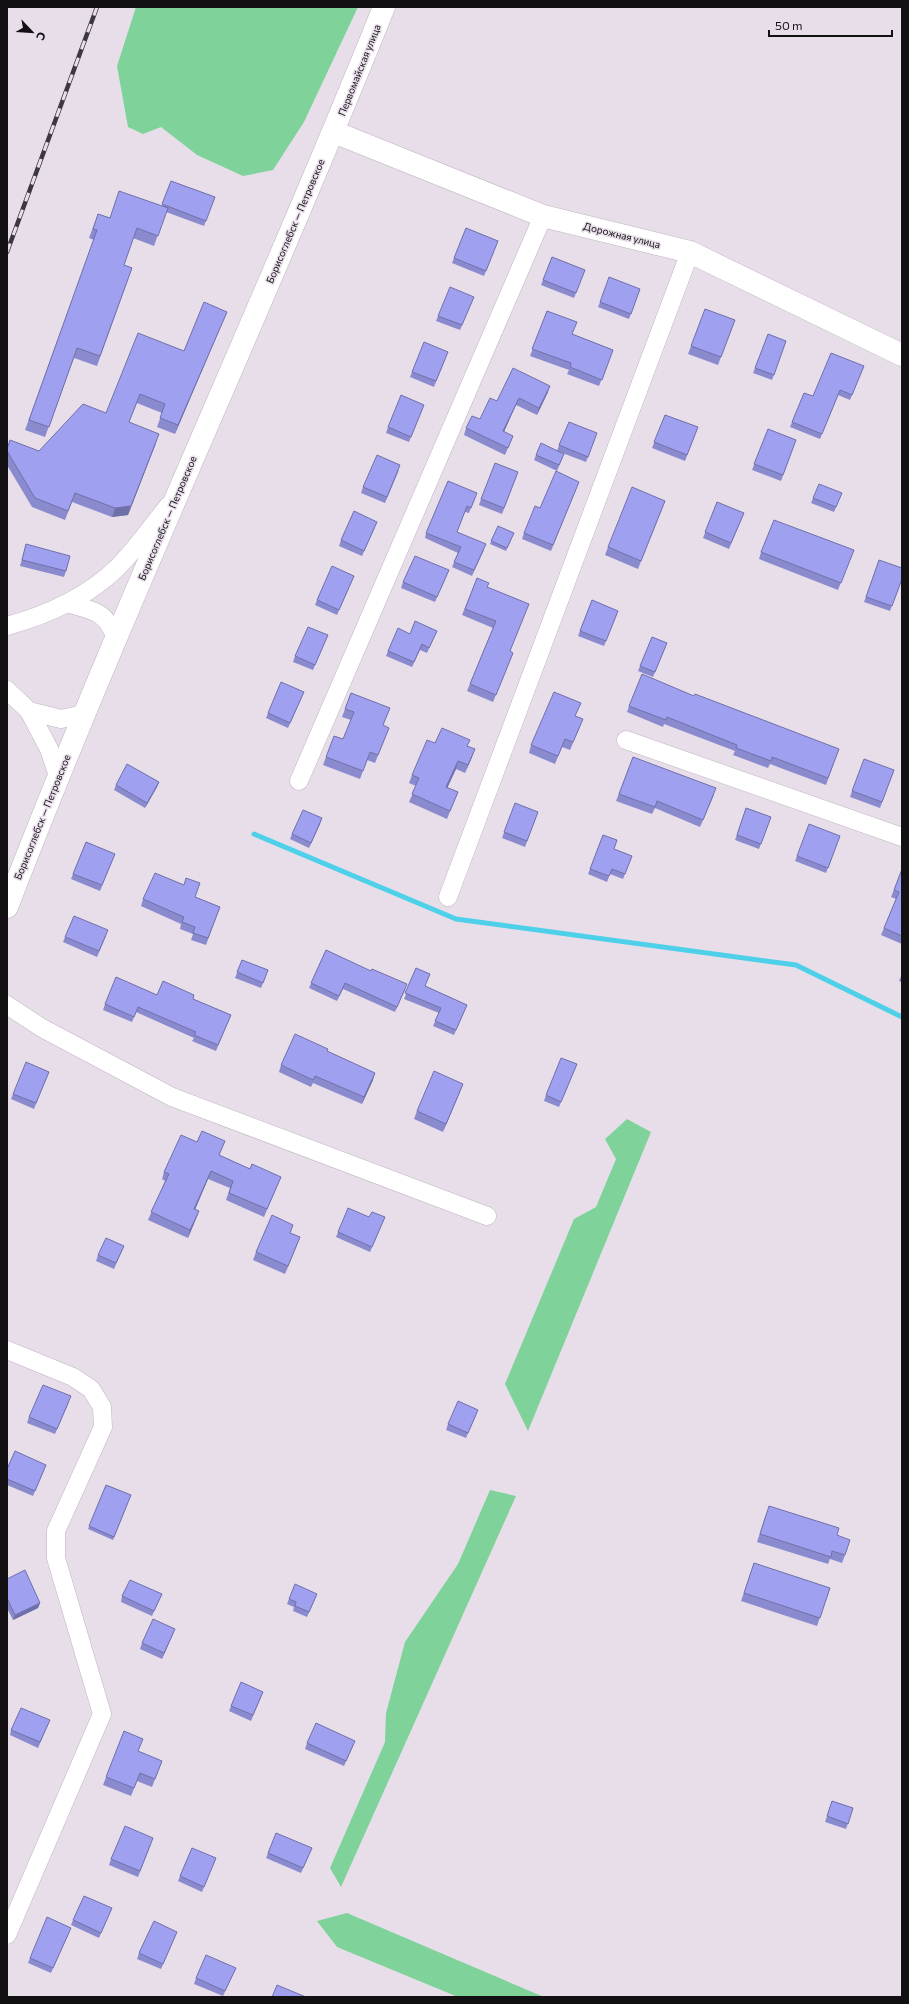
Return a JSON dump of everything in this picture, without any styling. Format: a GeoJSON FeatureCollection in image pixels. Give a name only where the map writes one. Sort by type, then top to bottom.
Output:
{"type":"FeatureCollection","features":[{"type":"Feature","properties":{"kind":"street","name":"Первомайская улица"},"geometry":{"type":"LineString","coordinates":[[334,132],[384,7]]}},
{"type":"Feature","properties":{"kind":"street","name":"Дорожная улица"},"geometry":{"type":"LineString","coordinates":[[334,132],[543,216],[690,252],[902,355]]}},
{"type":"Feature","properties":{"kind":"street","name":"Борисоглебск — Петровское"},"geometry":{"type":"LineString","coordinates":[[7,907],[58,776],[175,498],[334,132]]}},
{"type":"Feature","properties":{"kind":"street"},"geometry":{"type":"LineString","coordinates":[[299,781],[543,216]]}},
{"type":"Feature","properties":{"kind":"street"},"geometry":{"type":"LineString","coordinates":[[448,897],[690,252]]}},
{"type":"Feature","properties":{"kind":"street"},"geometry":{"type":"LineString","coordinates":[[7,626],[35,618],[87,591],[117,568],[175,498]]}},
{"type":"Feature","properties":{"kind":"street"},"geometry":{"type":"LineString","coordinates":[[66,603],[94,611],[103,616],[110,624],[116,638]]}},
{"type":"Feature","properties":{"kind":"street"},"geometry":{"type":"LineString","coordinates":[[7,690],[29,711],[49,749],[58,776]]}},
{"type":"Feature","properties":{"kind":"street"},"geometry":{"type":"LineString","coordinates":[[29,711],[61,719],[84,714]]}},
{"type":"Feature","properties":{"kind":"street"},"geometry":{"type":"LineString","coordinates":[[626,740],[902,837]]}},
{"type":"Feature","properties":{"kind":"street"},"geometry":{"type":"LineString","coordinates":[[7,1005],[42,1028],[172,1097],[487,1216]]}},
{"type":"Feature","properties":{"kind":"street"},"geometry":{"type":"LineString","coordinates":[[7,1350],[73,1377],[91,1389],[102,1407],[103,1427],[56,1531],[56,1558],[102,1714],[7,1935]]}},
{"type":"Feature","properties":{"kind":"green space"},"geometry":{"type":"Polygon","coordinates":[[[136,7],[358,7],[304,122],[273,170],[243,176],[197,155],[161,127],[143,134],[128,127],[117,66],[136,7]]]}},
{"type":"Feature","properties":{"kind":"green space"},"geometry":{"type":"Polygon","coordinates":[[[627,1119],[651,1132],[528,1431],[505,1384],[574,1219],[596,1207],[616,1159],[605,1139],[627,1119]]]}},
{"type":"Feature","properties":{"kind":"green space"},"geometry":{"type":"Polygon","coordinates":[[[490,1490],[516,1496],[341,1887],[330,1868],[385,1742],[386,1713],[405,1642],[458,1564],[490,1490]]]}},
{"type":"Feature","properties":{"kind":"green space"},"geometry":{"type":"Polygon","coordinates":[[[347,1913],[544,1997],[458,1997],[337,1947],[317,1921],[347,1913]]]}},
{"type":"Feature","properties":{"kind":"building"},"geometry":{"type":"Polygon","coordinates":[[[171,181],[215,197],[206,221],[162,204],[171,181]]]}},
{"type":"Feature","properties":{"kind":"building"},"geometry":{"type":"Polygon","coordinates":[[[119,191],[168,208],[158,236],[137,228],[124,265],[132,268],[100,356],[77,348],[49,427],[29,420],[97,230],[93,229],[98,214],[110,218],[119,191]]]}},
{"type":"Feature","properties":{"kind":"building"},"geometry":{"type":"Polygon","coordinates":[[[466,228],[498,241],[486,271],[454,258],[466,228]]]}},
{"type":"Feature","properties":{"kind":"building"},"geometry":{"type":"Polygon","coordinates":[[[552,257],[585,270],[576,293],[543,280],[552,257]]]}},
{"type":"Feature","properties":{"kind":"building"},"geometry":{"type":"Polygon","coordinates":[[[609,277],[640,289],[631,314],[600,302],[609,277]]]}},
{"type":"Feature","properties":{"kind":"building"},"geometry":{"type":"Polygon","coordinates":[[[450,287],[474,297],[462,325],[438,316],[450,287]]]}},
{"type":"Feature","properties":{"kind":"building"},"geometry":{"type":"Polygon","coordinates":[[[204,302],[227,312],[178,425],[160,418],[165,404],[140,394],[129,422],[159,434],[131,506],[115,508],[75,493],[68,511],[35,498],[7,451],[10,440],[39,451],[83,404],[106,413],[138,333],[184,351],[204,302]]]}},
{"type":"Feature","properties":{"kind":"building"},"geometry":{"type":"Polygon","coordinates":[[[705,309],[735,320],[721,357],[691,346],[705,309]]]}},
{"type":"Feature","properties":{"kind":"building"},"geometry":{"type":"Polygon","coordinates":[[[547,311],[577,322],[572,334],[613,350],[602,380],[570,367],[571,363],[532,349],[547,311]]]}},
{"type":"Feature","properties":{"kind":"building"},"geometry":{"type":"Polygon","coordinates":[[[768,334],[786,341],[774,375],[755,368],[768,334]]]}},
{"type":"Feature","properties":{"kind":"building"},"geometry":{"type":"Polygon","coordinates":[[[424,342],[448,352],[436,381],[412,372],[424,342]]]}},
{"type":"Feature","properties":{"kind":"building"},"geometry":{"type":"Polygon","coordinates":[[[831,353],[864,366],[852,395],[840,390],[822,434],[792,422],[804,393],[813,396],[831,353]]]}},
{"type":"Feature","properties":{"kind":"building"},"geometry":{"type":"Polygon","coordinates":[[[513,368],[550,386],[539,408],[519,398],[503,431],[513,436],[508,448],[466,428],[472,416],[480,419],[490,398],[497,401],[513,368]]]}},
{"type":"Feature","properties":{"kind":"building"},"geometry":{"type":"Polygon","coordinates":[[[401,395],[424,405],[411,437],[388,427],[401,395]]]}},
{"type":"Feature","properties":{"kind":"building"},"geometry":{"type":"Polygon","coordinates":[[[665,415],[698,427],[687,455],[654,442],[665,415]]]}},
{"type":"Feature","properties":{"kind":"building"},"geometry":{"type":"Polygon","coordinates":[[[569,422],[597,433],[588,457],[559,445],[569,422]]]}},
{"type":"Feature","properties":{"kind":"building"},"geometry":{"type":"Polygon","coordinates":[[[768,429],[796,440],[783,475],[754,464],[768,429]]]}},
{"type":"Feature","properties":{"kind":"building"},"geometry":{"type":"Polygon","coordinates":[[[541,443],[564,454],[559,465],[536,455],[541,443]]]}},
{"type":"Feature","properties":{"kind":"building"},"geometry":{"type":"Polygon","coordinates":[[[377,455],[400,465],[387,497],[363,487],[377,455]]]}},
{"type":"Feature","properties":{"kind":"building"},"geometry":{"type":"Polygon","coordinates":[[[495,463],[518,472],[504,508],[481,499],[495,463]]]}},
{"type":"Feature","properties":{"kind":"building"},"geometry":{"type":"Polygon","coordinates":[[[556,471],[579,482],[553,545],[524,533],[535,506],[540,508],[556,471]]]}},
{"type":"Feature","properties":{"kind":"building"},"geometry":{"type":"Polygon","coordinates":[[[448,481],[477,493],[471,508],[467,506],[457,532],[486,544],[474,570],[454,562],[461,547],[426,533],[448,481]]]}},
{"type":"Feature","properties":{"kind":"building"},"geometry":{"type":"Polygon","coordinates":[[[819,484],[842,493],[836,507],[813,498],[819,484]]]}},
{"type":"Feature","properties":{"kind":"building"},"geometry":{"type":"Polygon","coordinates":[[[632,487],[665,501],[641,561],[608,547],[632,487]]]}},
{"type":"Feature","properties":{"kind":"building"},"geometry":{"type":"Polygon","coordinates":[[[717,502],[744,513],[731,543],[705,532],[717,502]]]}},
{"type":"Feature","properties":{"kind":"building"},"geometry":{"type":"Polygon","coordinates":[[[354,511],[377,522],[364,551],[341,540],[354,511]]]}},
{"type":"Feature","properties":{"kind":"building"},"geometry":{"type":"Polygon","coordinates":[[[774,520],[854,550],[841,583],[761,552],[774,520]]]}},
{"type":"Feature","properties":{"kind":"building"},"geometry":{"type":"Polygon","coordinates":[[[498,526],[514,533],[507,548],[491,541],[498,526]]]}},
{"type":"Feature","properties":{"kind":"building"},"geometry":{"type":"Polygon","coordinates":[[[26,544],[70,556],[66,571],[22,560],[26,544]]]}},
{"type":"Feature","properties":{"kind":"building"},"geometry":{"type":"Polygon","coordinates":[[[415,556],[449,570],[437,597],[403,582],[415,556]]]}},
{"type":"Feature","properties":{"kind":"building"},"geometry":{"type":"Polygon","coordinates":[[[879,560],[902,568],[902,579],[892,606],[866,597],[879,560]]]}},
{"type":"Feature","properties":{"kind":"building"},"geometry":{"type":"Polygon","coordinates":[[[332,566],[354,576],[339,610],[317,600],[332,566]]]}},
{"type":"Feature","properties":{"kind":"building"},"geometry":{"type":"Polygon","coordinates":[[[477,578],[489,583],[487,587],[529,604],[510,651],[513,653],[496,695],[470,684],[496,621],[465,609],[477,578]]]}},
{"type":"Feature","properties":{"kind":"building"},"geometry":{"type":"Polygon","coordinates":[[[592,600],[618,611],[606,641],[580,631],[592,600]]]}},
{"type":"Feature","properties":{"kind":"building"},"geometry":{"type":"Polygon","coordinates":[[[415,621],[437,631],[429,648],[422,644],[414,662],[388,651],[398,628],[410,634],[415,621]]]}},
{"type":"Feature","properties":{"kind":"building"},"geometry":{"type":"Polygon","coordinates":[[[308,627],[328,635],[315,665],[295,656],[308,627]]]}},
{"type":"Feature","properties":{"kind":"building"},"geometry":{"type":"Polygon","coordinates":[[[652,637],[667,643],[655,672],[640,666],[652,637]]]}},
{"type":"Feature","properties":{"kind":"building"},"geometry":{"type":"Polygon","coordinates":[[[642,674],[694,696],[695,694],[839,749],[828,778],[772,757],[771,761],[736,748],[737,745],[667,717],[666,720],[629,706],[642,674]]]}},
{"type":"Feature","properties":{"kind":"building"},"geometry":{"type":"Polygon","coordinates":[[[281,682],[304,692],[290,723],[268,713],[281,682]]]}},
{"type":"Feature","properties":{"kind":"building"},"geometry":{"type":"Polygon","coordinates":[[[554,692],[581,703],[575,716],[583,719],[573,742],[565,739],[558,756],[531,745],[554,692]]]}},
{"type":"Feature","properties":{"kind":"building"},"geometry":{"type":"Polygon","coordinates":[[[351,693],[390,708],[383,725],[389,728],[378,755],[370,752],[363,771],[326,757],[334,736],[343,739],[354,712],[345,709],[351,693]]]}},
{"type":"Feature","properties":{"kind":"building"},"geometry":{"type":"Polygon","coordinates":[[[442,728],[470,740],[467,746],[475,749],[468,765],[458,761],[446,787],[458,792],[450,811],[412,794],[419,778],[412,775],[427,740],[435,743],[442,728]]]}},
{"type":"Feature","properties":{"kind":"building"},"geometry":{"type":"Polygon","coordinates":[[[633,757],[716,788],[703,820],[657,801],[655,807],[619,794],[633,757]]]}},
{"type":"Feature","properties":{"kind":"building"},"geometry":{"type":"Polygon","coordinates":[[[864,759],[894,770],[882,802],[852,791],[864,759]]]}},
{"type":"Feature","properties":{"kind":"building"},"geometry":{"type":"Polygon","coordinates":[[[127,764],[159,782],[147,803],[116,785],[127,764]]]}},
{"type":"Feature","properties":{"kind":"building"},"geometry":{"type":"Polygon","coordinates":[[[515,803],[538,812],[527,841],[504,832],[515,803]]]}},
{"type":"Feature","properties":{"kind":"building"},"geometry":{"type":"Polygon","coordinates":[[[746,808],[771,817],[761,844],[737,835],[746,808]]]}},
{"type":"Feature","properties":{"kind":"building"},"geometry":{"type":"Polygon","coordinates":[[[303,810],[322,818],[311,843],[292,834],[303,810]]]}},
{"type":"Feature","properties":{"kind":"building"},"geometry":{"type":"Polygon","coordinates":[[[809,824],[840,836],[828,868],[797,856],[809,824]]]}},
{"type":"Feature","properties":{"kind":"building"},"geometry":{"type":"Polygon","coordinates":[[[603,835],[617,840],[614,849],[632,856],[625,874],[612,869],[609,876],[590,869],[603,835]]]}},
{"type":"Feature","properties":{"kind":"building"},"geometry":{"type":"Polygon","coordinates":[[[86,842],[115,854],[102,885],[73,874],[86,842]]]}},
{"type":"Feature","properties":{"kind":"building"},"geometry":{"type":"Polygon","coordinates":[[[902,869],[902,936],[884,928],[899,892],[894,890],[902,869]]]}},
{"type":"Feature","properties":{"kind":"building"},"geometry":{"type":"Polygon","coordinates":[[[155,873],[184,885],[186,878],[200,883],[195,897],[220,907],[208,938],[193,933],[195,927],[182,922],[184,917],[143,899],[155,873]]]}},
{"type":"Feature","properties":{"kind":"building"},"geometry":{"type":"Polygon","coordinates":[[[74,916],[108,930],[99,951],[65,937],[74,916]]]}},
{"type":"Feature","properties":{"kind":"building"},"geometry":{"type":"Polygon","coordinates":[[[326,950],[371,971],[372,969],[407,984],[397,1007],[345,983],[339,996],[311,983],[326,950]]]}},
{"type":"Feature","properties":{"kind":"building"},"geometry":{"type":"Polygon","coordinates":[[[242,960],[268,970],[263,983],[237,972],[242,960]]]}},
{"type":"Feature","properties":{"kind":"building"},"geometry":{"type":"Polygon","coordinates":[[[416,968],[430,974],[425,986],[467,1005],[456,1030],[435,1021],[441,1008],[405,993],[416,968]]]}},
{"type":"Feature","properties":{"kind":"building"},"geometry":{"type":"Polygon","coordinates":[[[116,977],[157,995],[163,981],[194,995],[193,999],[231,1015],[218,1045],[194,1035],[196,1032],[138,1007],[134,1017],[105,1004],[116,977]]]}},
{"type":"Feature","properties":{"kind":"building"},"geometry":{"type":"Polygon","coordinates":[[[295,1034],[328,1049],[327,1051],[375,1073],[364,1097],[315,1076],[313,1080],[281,1065],[295,1034]]]}},
{"type":"Feature","properties":{"kind":"building"},"geometry":{"type":"Polygon","coordinates":[[[561,1058],[577,1064],[561,1102],[546,1095],[561,1058]]]}},
{"type":"Feature","properties":{"kind":"building"},"geometry":{"type":"Polygon","coordinates":[[[26,1062],[49,1072],[36,1103],[13,1094],[26,1062]]]}},
{"type":"Feature","properties":{"kind":"building"},"geometry":{"type":"Polygon","coordinates":[[[434,1071],[463,1084],[446,1124],[417,1111],[434,1071]]]}},
{"type":"Feature","properties":{"kind":"building"},"geometry":{"type":"Polygon","coordinates":[[[202,1131],[225,1141],[219,1155],[250,1169],[252,1164],[281,1177],[267,1209],[229,1193],[233,1181],[211,1171],[194,1209],[199,1211],[190,1230],[151,1212],[169,1174],[164,1172],[181,1135],[197,1142],[202,1131]]]}},
{"type":"Feature","properties":{"kind":"building"},"geometry":{"type":"Polygon","coordinates":[[[348,1208],[369,1217],[372,1212],[385,1217],[372,1247],[338,1232],[348,1208]]]}},
{"type":"Feature","properties":{"kind":"building"},"geometry":{"type":"Polygon","coordinates":[[[272,1215],[293,1225],[290,1233],[300,1237],[288,1266],[256,1252],[272,1215]]]}},
{"type":"Feature","properties":{"kind":"building"},"geometry":{"type":"Polygon","coordinates":[[[106,1238],[124,1246],[116,1263],[98,1255],[106,1238]]]}},
{"type":"Feature","properties":{"kind":"building"},"geometry":{"type":"Polygon","coordinates":[[[43,1385],[71,1396],[57,1429],[29,1417],[43,1385]]]}},
{"type":"Feature","properties":{"kind":"building"},"geometry":{"type":"Polygon","coordinates":[[[458,1401],[478,1410],[468,1433],[448,1424],[458,1401]]]}},
{"type":"Feature","properties":{"kind":"building"},"geometry":{"type":"Polygon","coordinates":[[[15,1451],[46,1465],[35,1491],[7,1479],[7,1469],[15,1451]]]}},
{"type":"Feature","properties":{"kind":"building"},"geometry":{"type":"Polygon","coordinates":[[[106,1485],[131,1495],[114,1537],[89,1526],[106,1485]]]}},
{"type":"Feature","properties":{"kind":"building"},"geometry":{"type":"Polygon","coordinates":[[[769,1506],[839,1528],[837,1535],[850,1540],[845,1555],[832,1551],[831,1557],[760,1534],[769,1506]]]}},
{"type":"Feature","properties":{"kind":"building"},"geometry":{"type":"Polygon","coordinates":[[[754,1563],[830,1588],[820,1618],[744,1593],[754,1563]]]}},
{"type":"Feature","properties":{"kind":"building"},"geometry":{"type":"Polygon","coordinates":[[[25,1570],[40,1603],[15,1615],[7,1598],[7,1579],[25,1570]]]}},
{"type":"Feature","properties":{"kind":"building"},"geometry":{"type":"Polygon","coordinates":[[[130,1580],[162,1594],[154,1611],[122,1596],[130,1580]]]}},
{"type":"Feature","properties":{"kind":"building"},"geometry":{"type":"Polygon","coordinates":[[[295,1584],[317,1594],[309,1612],[295,1606],[296,1602],[289,1599],[295,1584]]]}},
{"type":"Feature","properties":{"kind":"building"},"geometry":{"type":"Polygon","coordinates":[[[153,1619],[175,1629],[164,1653],[142,1643],[153,1619]]]}},
{"type":"Feature","properties":{"kind":"building"},"geometry":{"type":"Polygon","coordinates":[[[241,1682],[263,1692],[253,1715],[231,1706],[241,1682]]]}},
{"type":"Feature","properties":{"kind":"building"},"geometry":{"type":"Polygon","coordinates":[[[21,1708],[50,1720],[40,1742],[11,1730],[21,1708]]]}},
{"type":"Feature","properties":{"kind":"building"},"geometry":{"type":"Polygon","coordinates":[[[316,1723],[355,1741],[346,1761],[307,1743],[316,1723]]]}},
{"type":"Feature","properties":{"kind":"building"},"geometry":{"type":"Polygon","coordinates":[[[124,1731],[143,1739],[138,1751],[162,1761],[155,1779],[140,1773],[134,1788],[106,1777],[124,1731]]]}},
{"type":"Feature","properties":{"kind":"building"},"geometry":{"type":"Polygon","coordinates":[[[832,1801],[853,1808],[848,1824],[827,1816],[832,1801]]]}},
{"type":"Feature","properties":{"kind":"building"},"geometry":{"type":"Polygon","coordinates":[[[125,1826],[153,1838],[140,1871],[111,1859],[125,1826]]]}},
{"type":"Feature","properties":{"kind":"building"},"geometry":{"type":"Polygon","coordinates":[[[276,1833],[312,1848],[303,1868],[268,1853],[276,1833]]]}},
{"type":"Feature","properties":{"kind":"building"},"geometry":{"type":"Polygon","coordinates":[[[192,1848],[216,1858],[204,1887],[180,1876],[192,1848]]]}},
{"type":"Feature","properties":{"kind":"building"},"geometry":{"type":"Polygon","coordinates":[[[84,1896],[112,1908],[101,1933],[73,1920],[84,1896]]]}},
{"type":"Feature","properties":{"kind":"building"},"geometry":{"type":"Polygon","coordinates":[[[47,1917],[71,1928],[53,1968],[30,1958],[47,1917]]]}},
{"type":"Feature","properties":{"kind":"building"},"geometry":{"type":"Polygon","coordinates":[[[154,1921],[177,1932],[163,1964],[139,1953],[154,1921]]]}},
{"type":"Feature","properties":{"kind":"building"},"geometry":{"type":"Polygon","coordinates":[[[206,1955],[236,1968],[225,1991],[196,1978],[206,1955]]]}},
{"type":"Feature","properties":{"kind":"building"},"geometry":{"type":"Polygon","coordinates":[[[277,1985],[306,1997],[272,1997],[277,1985]]]}},
{"type":"Feature","properties":{"kind":"waterway"},"geometry":{"type":"LineString","coordinates":[[254,834],[456,919],[796,965],[902,1017]]}},
{"type":"Feature","properties":{"kind":"railway"},"geometry":{"type":"LineString","coordinates":[[7,252],[97,7]]}}]}
